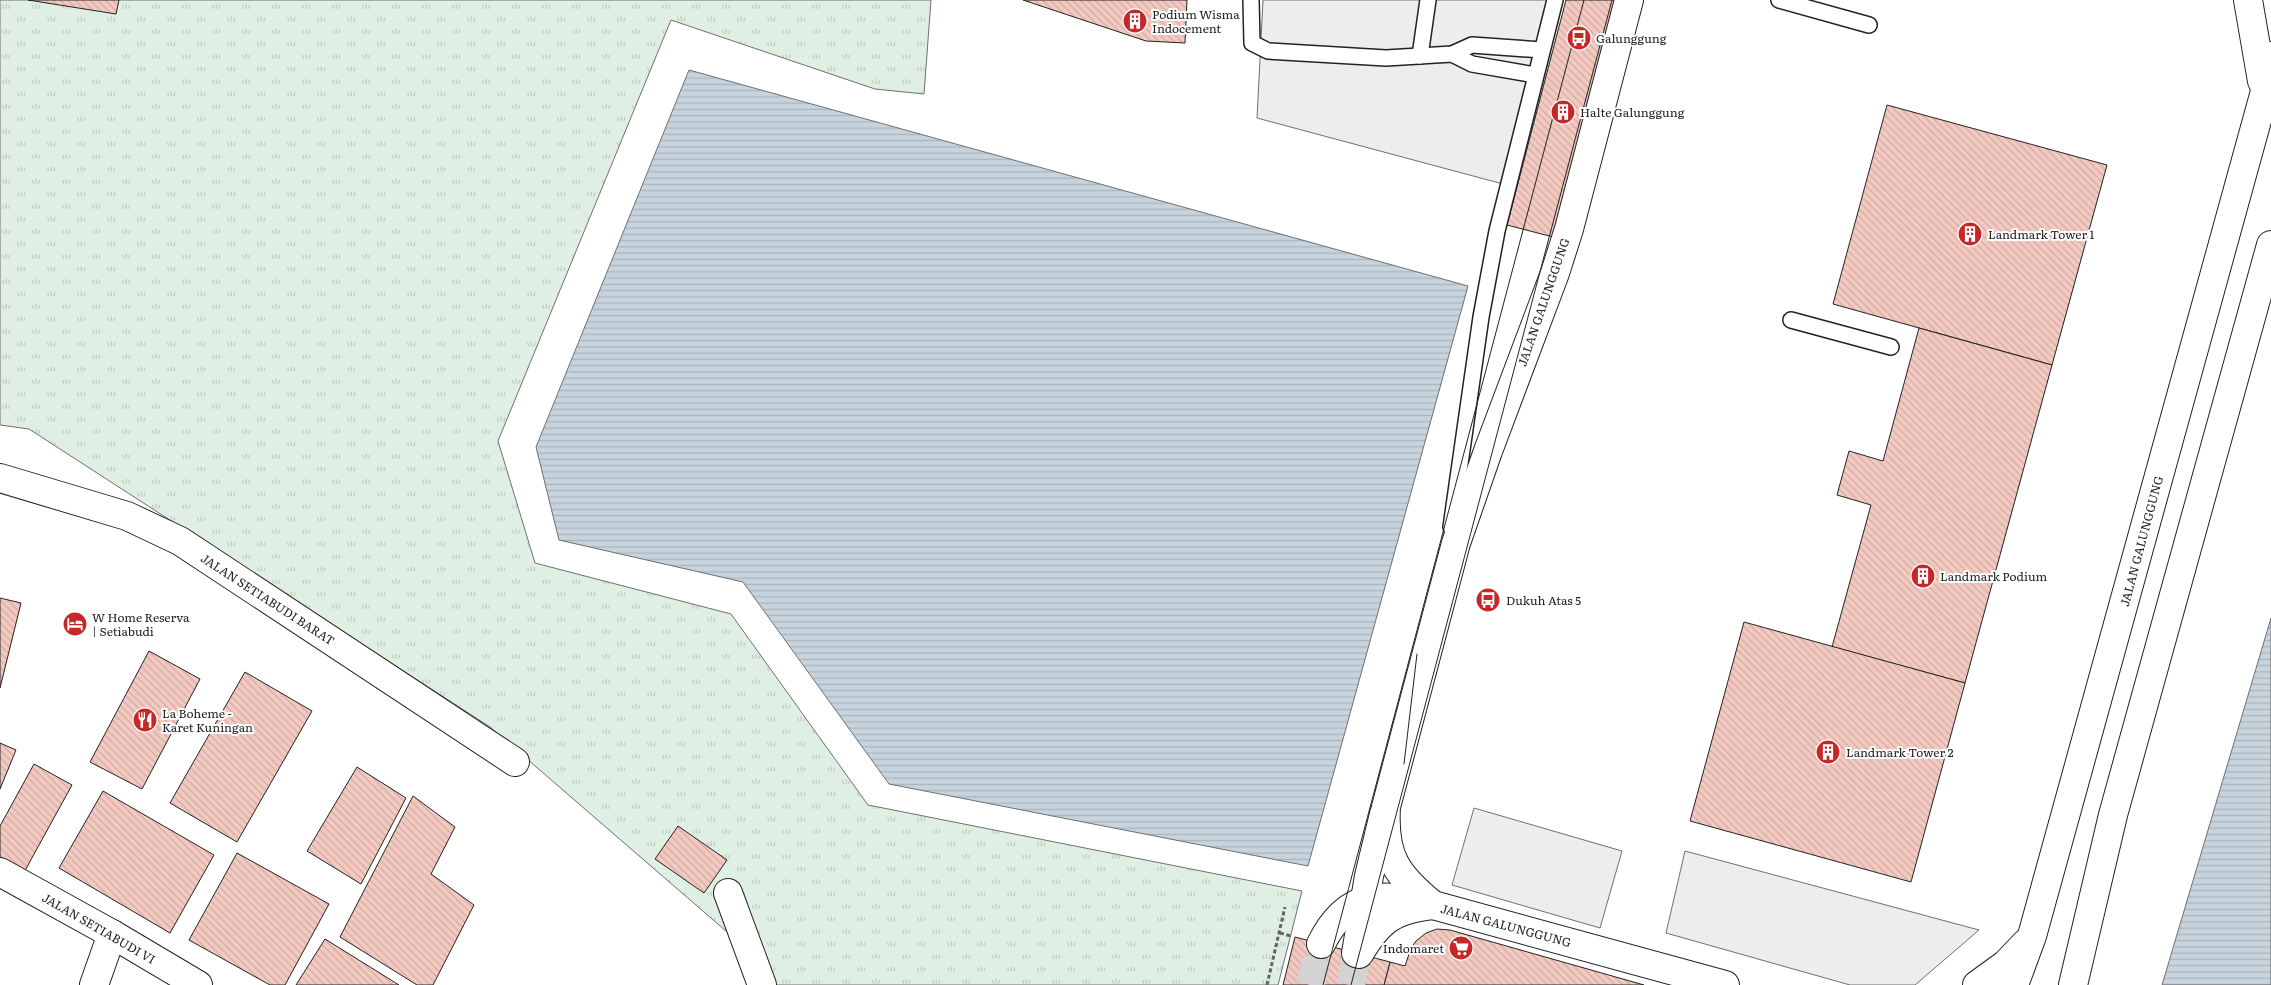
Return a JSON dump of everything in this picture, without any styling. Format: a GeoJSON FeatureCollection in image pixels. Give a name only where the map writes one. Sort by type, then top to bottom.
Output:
{"type":"FeatureCollection","features":[{"type":"Feature","properties":{"kind":"main road","name":"JALAN GALUNGGUNG"},"geometry":{"type":"LineString","coordinates":[[1629,0],[1555,273],[1484,460],[1456,543],[1386,807],[1386,839],[1390,855],[1406,882],[1433,905],[1725,985]]}},
{"type":"Feature","properties":{"kind":"main road","name":"JALAN GALUNGGUNG"},"geometry":{"type":"LineString","coordinates":[[2248,0],[2264,95]]}},
{"type":"Feature","properties":{"kind":"main road","name":"JALAN GALUNGGUNG"},"geometry":{"type":"LineString","coordinates":[[2014,985],[2032,936],[2264,95],[2271,56]]}},
{"type":"Feature","properties":{"kind":"main road"},"geometry":{"type":"LineString","coordinates":[[2073,985],[2113,815],[2271,245]]}},
{"type":"Feature","properties":{"kind":"main road","name":"JALAN SETIABUDI BARAT"},"geometry":{"type":"LineString","coordinates":[[0,478],[127,516],[180,541],[515,762]]}},
{"type":"Feature","properties":{"kind":"main road"},"geometry":{"type":"LineString","coordinates":[[1386,807],[1364,901],[1357,953],[1377,927],[1387,918],[1414,907],[1433,905]]}},
{"type":"Feature","properties":{"kind":"main road","name":"JALAN SETIABUDI VI"},"geometry":{"type":"LineString","coordinates":[[0,872],[112,934],[198,985]]}},
{"type":"Feature","properties":{"kind":"main road"},"geometry":{"type":"LineString","coordinates":[[728,893],[762,985]]}},
{"type":"Feature","properties":{"kind":"main road"},"geometry":{"type":"LineString","coordinates":[[1308,940],[1353,906],[1376,897],[1395,897],[1433,905]]}},
{"type":"Feature","properties":{"kind":"main road"},"geometry":{"type":"LineString","coordinates":[[94,985],[112,934]]}},
{"type":"Feature","properties":{"kind":"main road"},"geometry":{"type":"LineString","coordinates":[[1978,985],[2006,964],[2032,936]]}},
{"type":"Feature","properties":{"kind":"lane"},"geometry":{"type":"LineString","coordinates":[[1251,0],[1252,43],[1268,51],[1386,58],[1452,54],[1472,45],[1542,50]]}},
{"type":"Feature","properties":{"kind":"lane"},"geometry":{"type":"LineString","coordinates":[[1420,56],[1428,0]]}},
{"type":"Feature","properties":{"kind":"lane","name":"JALAN GALUNGGUNG"},"geometry":{"type":"LineString","coordinates":[[1441,598],[1488,275],[1508,184],[1555,0]]}},
{"type":"Feature","properties":{"kind":"lane"},"geometry":{"type":"LineString","coordinates":[[1779,0],[1869,25]]}},
{"type":"Feature","properties":{"kind":"lane"},"geometry":{"type":"LineString","coordinates":[[1452,54],[1472,64],[1535,75]]}},
{"type":"Feature","properties":{"kind":"lane"},"geometry":{"type":"LineString","coordinates":[[1791,320],[1891,347]]}},
{"type":"Feature","properties":{"kind":"lane"},"geometry":{"type":"LineString","coordinates":[[2028,985],[2032,936]]}},
{"type":"Feature","properties":{"kind":"path"},"geometry":{"type":"LineString","coordinates":[[1267,985],[1285,907]]}},
{"type":"Feature","properties":{"kind":"path"},"geometry":{"type":"LineString","coordinates":[[1280,933],[1308,940]]}},
{"type":"Feature","properties":{"kind":"green space"},"geometry":{"type":"Polygon","coordinates":[[[0,0],[931,0],[924,94],[875,89],[671,20],[498,441],[535,563],[731,614],[868,805],[1302,891],[1278,985],[758,985],[763,963],[490,727],[29,429],[0,425],[0,0]]]}},
{"type":"Feature","properties":{"kind":"shaded area"},"geometry":{"type":"Polygon","coordinates":[[[1263,0],[1548,0],[1503,184],[1257,118],[1263,0]]]}},
{"type":"Feature","properties":{"kind":"shaded area"},"geometry":{"type":"Polygon","coordinates":[[[689,70],[1468,286],[1308,866],[889,784],[743,582],[559,540],[536,447],[689,70]]]}},
{"type":"Feature","properties":{"kind":"shaded area"},"geometry":{"type":"Polygon","coordinates":[[[2271,618],[2271,985],[2162,985],[2271,618]]]}},
{"type":"Feature","properties":{"kind":"shaded area"},"geometry":{"type":"Polygon","coordinates":[[[1474,808],[1622,851],[1600,928],[1452,885],[1474,808]]]}},
{"type":"Feature","properties":{"kind":"shaded area"},"geometry":{"type":"Polygon","coordinates":[[[1685,851],[1979,930],[1915,985],[1850,985],[1666,933],[1685,851]]]}},
{"type":"Feature","properties":{"kind":"building"},"geometry":{"type":"Polygon","coordinates":[[[28,0],[119,0],[116,14],[28,0]]]}},
{"type":"Feature","properties":{"kind":"building","name":"Podium Wisma Indocement"},"geometry":{"type":"Polygon","coordinates":[[[1023,0],[1187,0],[1185,43],[1146,41],[1023,0]]]}},
{"type":"Feature","properties":{"kind":"building","name":"Halte Galunggung"},"geometry":{"type":"Polygon","coordinates":[[[1566,0],[1618,0],[1557,238],[1507,225],[1566,0]]]}},
{"type":"Feature","properties":{"kind":"building","name":"Landmark Tower 1"},"geometry":{"type":"Polygon","coordinates":[[[1887,105],[2107,165],[2052,365],[1833,304],[1887,105]]]}},
{"type":"Feature","properties":{"kind":"building","name":"Landmark Podium"},"geometry":{"type":"Polygon","coordinates":[[[1919,328],[2052,365],[1965,683],[1832,647],[1871,505],[1837,495],[1849,451],[1883,461],[1919,328]]]}},
{"type":"Feature","properties":{"kind":"building"},"geometry":{"type":"Polygon","coordinates":[[[0,598],[21,603],[0,688],[0,598]]]}},
{"type":"Feature","properties":{"kind":"building","name":"Landmark Tower 2"},"geometry":{"type":"Polygon","coordinates":[[[1744,622],[1965,683],[1911,882],[1690,821],[1744,622]]]}},
{"type":"Feature","properties":{"kind":"building","name":"La Boheme - Karet Kuningan"},"geometry":{"type":"Polygon","coordinates":[[[149,651],[200,679],[142,789],[90,762],[149,651]]]}},
{"type":"Feature","properties":{"kind":"building"},"geometry":{"type":"Polygon","coordinates":[[[245,672],[312,711],[237,842],[170,803],[245,672]]]}},
{"type":"Feature","properties":{"kind":"building"},"geometry":{"type":"Polygon","coordinates":[[[0,743],[16,750],[0,789],[0,743]]]}},
{"type":"Feature","properties":{"kind":"building"},"geometry":{"type":"Polygon","coordinates":[[[34,764],[72,785],[22,876],[0,864],[0,826],[34,764]]]}},
{"type":"Feature","properties":{"kind":"building"},"geometry":{"type":"Polygon","coordinates":[[[357,767],[406,798],[361,884],[307,851],[357,767]]]}},
{"type":"Feature","properties":{"kind":"building"},"geometry":{"type":"Polygon","coordinates":[[[103,791],[214,855],[170,933],[59,868],[103,791]]]}},
{"type":"Feature","properties":{"kind":"building"},"geometry":{"type":"Polygon","coordinates":[[[413,796],[455,827],[431,874],[474,905],[433,985],[417,985],[340,937],[413,796]]]}},
{"type":"Feature","properties":{"kind":"building"},"geometry":{"type":"Polygon","coordinates":[[[678,826],[727,860],[704,893],[655,859],[678,826]]]}},
{"type":"Feature","properties":{"kind":"building"},"geometry":{"type":"Polygon","coordinates":[[[237,853],[329,904],[285,985],[270,985],[189,940],[237,853]]]}},
{"type":"Feature","properties":{"kind":"building"},"geometry":{"type":"Polygon","coordinates":[[[1437,929],[1450,930],[1644,985],[1384,985],[1390,962],[1405,966],[1411,948],[1416,941],[1426,933],[1437,929]]]}},
{"type":"Feature","properties":{"kind":"building"},"geometry":{"type":"Polygon","coordinates":[[[1295,937],[1390,962],[1384,985],[1283,985],[1295,937]]]}},
{"type":"Feature","properties":{"kind":"building"},"geometry":{"type":"Polygon","coordinates":[[[325,939],[399,985],[296,985],[325,939]]]}},
{"type":"Feature","properties":{"kind":"tunnel"},"geometry":{"type":"LineString","coordinates":[[1310,985],[1321,944]]}},
{"type":"Feature","properties":{"kind":"tunnel"},"geometry":{"type":"LineString","coordinates":[[1351,985],[1356,953]]}},
{"type":"Feature","properties":{"kind":"tram line"},"geometry":{"type":"LineString","coordinates":[[1323,985],[1584,0]]}},
{"type":"Feature","properties":{"kind":"tram line"},"geometry":{"type":"LineString","coordinates":[[1351,985],[1612,0]]}},
{"type":"Feature","properties":{"kind":"tram line"},"geometry":{"type":"LineString","coordinates":[[1404,764],[1417,654]]}},
{"type":"Feature","properties":{"kind":"place","name":"Podium Wisma Indocement"},"geometry":{"type":"Point","coordinates":[1135,21]}},
{"type":"Feature","properties":{"kind":"place","name":"Galunggung"},"geometry":{"type":"Point","coordinates":[1579,38]}},
{"type":"Feature","properties":{"kind":"place","name":"Halte Galunggung"},"geometry":{"type":"Point","coordinates":[1563,112]}},
{"type":"Feature","properties":{"kind":"place","name":"Landmark Tower 1"},"geometry":{"type":"Point","coordinates":[1970,234]}},
{"type":"Feature","properties":{"kind":"place","name":"Landmark Podium"},"geometry":{"type":"Point","coordinates":[1923,576]}},
{"type":"Feature","properties":{"kind":"place","name":"Dukuh Atas 5"},"geometry":{"type":"Point","coordinates":[1488,600]}},
{"type":"Feature","properties":{"kind":"place","name":"W Home Reserva | Setiabudi"},"geometry":{"type":"Point","coordinates":[75,624]}},
{"type":"Feature","properties":{"kind":"place","name":"La Boheme - Karet Kuningan"},"geometry":{"type":"Point","coordinates":[145,720]}},
{"type":"Feature","properties":{"kind":"place","name":"Landmark Tower 2"},"geometry":{"type":"Point","coordinates":[1828,752]}},
{"type":"Feature","properties":{"kind":"place","name":"Indomaret"},"geometry":{"type":"Point","coordinates":[1461,948]}}]}
